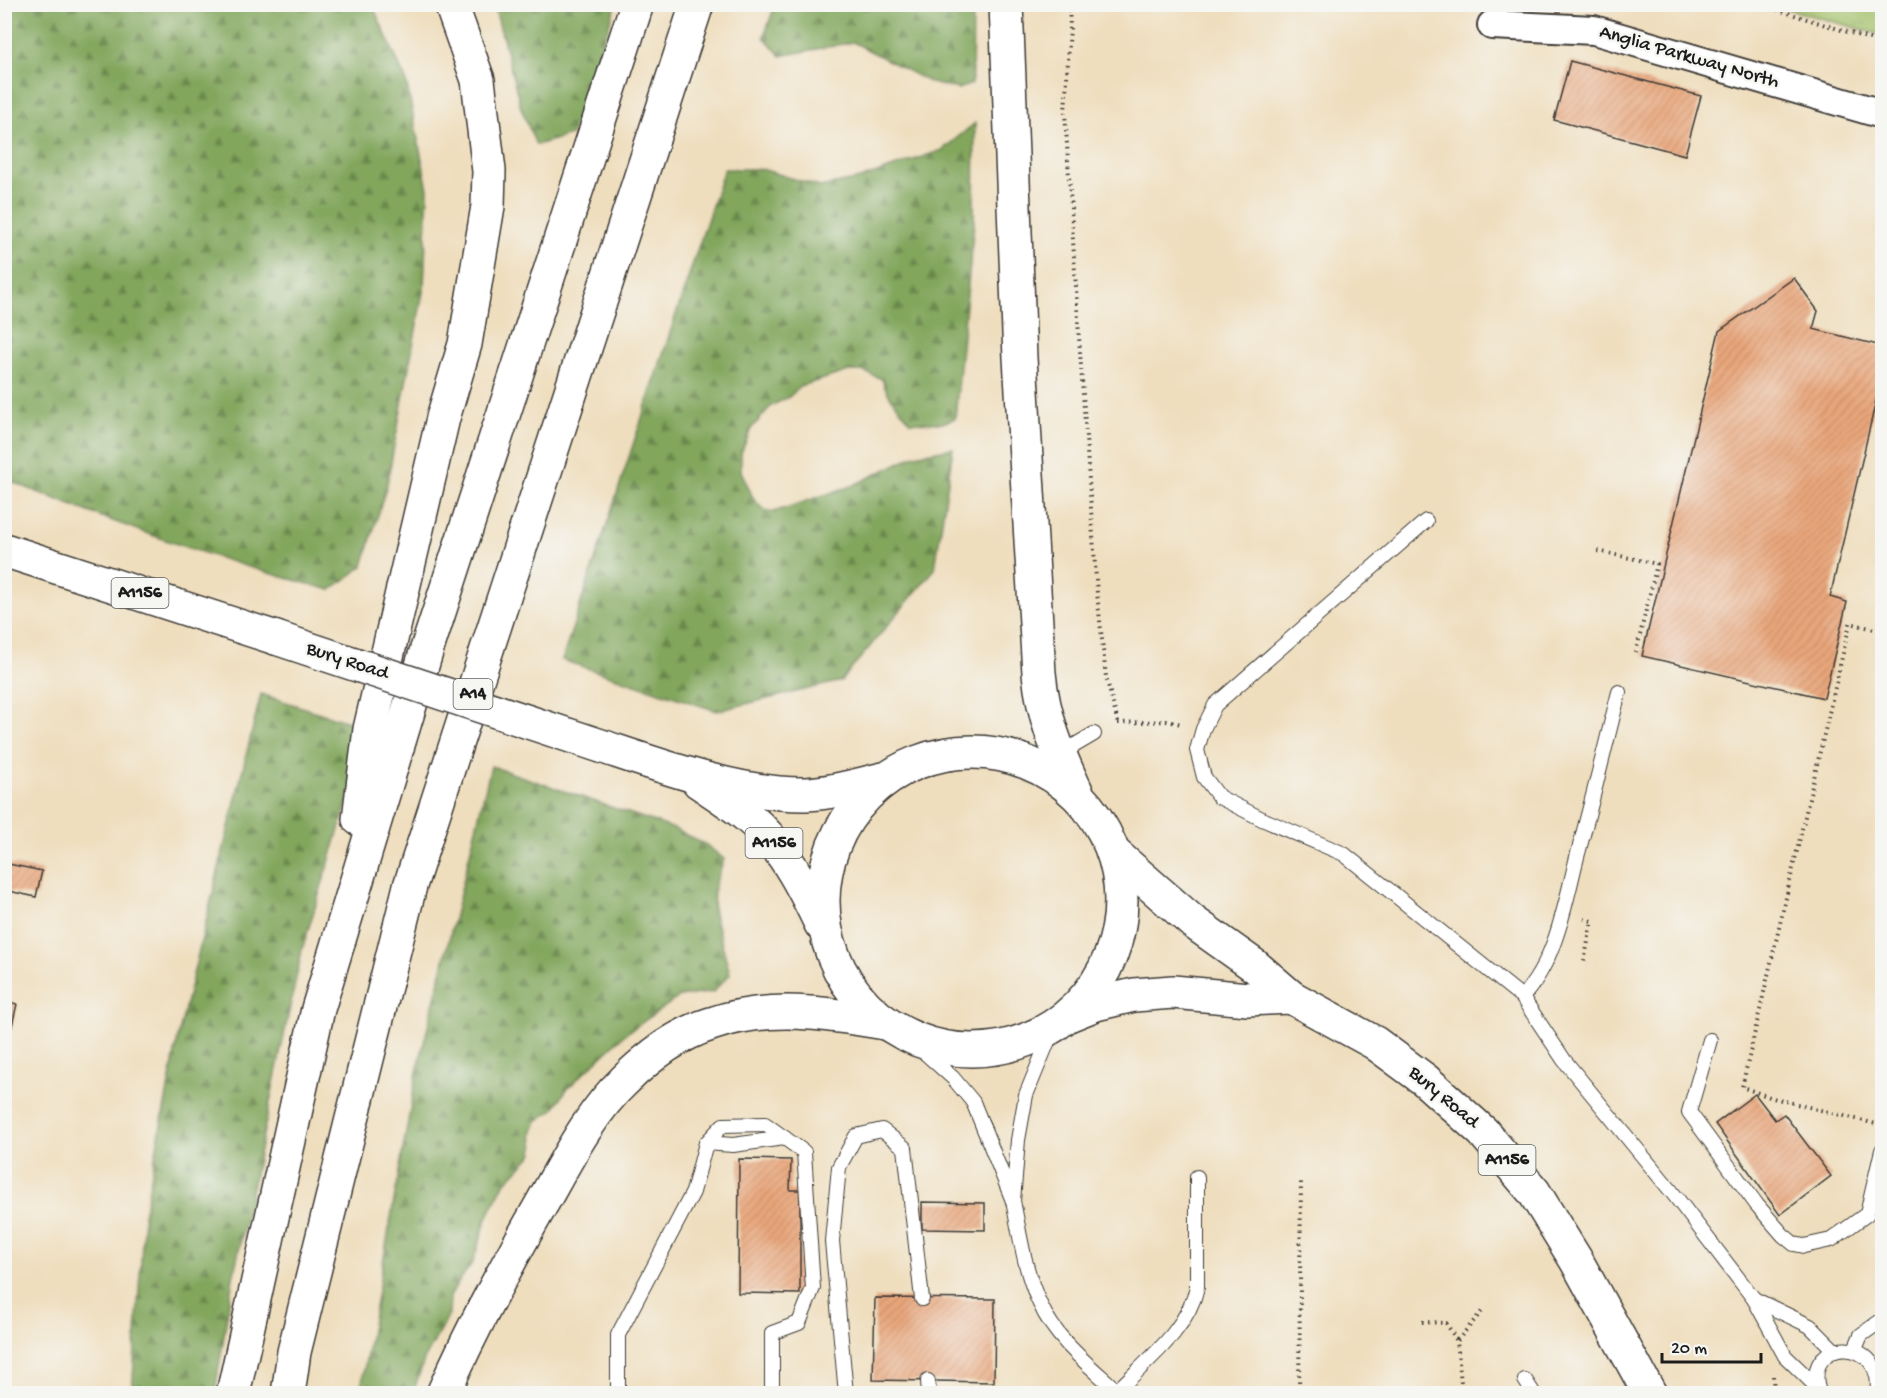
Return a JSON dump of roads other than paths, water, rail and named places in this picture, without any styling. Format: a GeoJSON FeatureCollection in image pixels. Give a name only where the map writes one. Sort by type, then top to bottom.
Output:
{"type":"FeatureCollection","features":[{"type":"Feature","properties":{"kind":"main road"},"geometry":{"type":"LineString","coordinates":[[348,907],[370,729],[443,418],[465,344],[488,206],[489,171],[478,80],[451,4]]}},
{"type":"Feature","properties":{"kind":"main road"},"geometry":{"type":"LineString","coordinates":[[233,1394],[318,1009],[431,638],[637,4]]}},
{"type":"Feature","properties":{"kind":"main road","name":"A14"},"geometry":{"type":"LineString","coordinates":[[288,1394],[294,1352],[410,886],[697,4]]}},
{"type":"Feature","properties":{"kind":"main road"},"geometry":{"type":"LineString","coordinates":[[1006,4],[1020,346],[1034,616],[1042,706],[1051,761],[1098,819],[1115,854],[1122,894],[1118,934],[1104,972],[1080,1005],[1061,1020]]}},
{"type":"Feature","properties":{"kind":"main road","name":"Bury Road"},"geometry":{"type":"LineString","coordinates":[[4,550],[690,775],[804,794],[820,793],[887,778]]}},
{"type":"Feature","properties":{"kind":"main road"},"geometry":{"type":"LineString","coordinates":[[894,1028],[848,986],[835,962],[827,937],[822,902],[826,866],[839,831],[860,802],[887,778],[923,759],[963,751],[1051,761]]}},
{"type":"Feature","properties":{"kind":"main road","name":"Bury Road"},"geometry":{"type":"LineString","coordinates":[[690,775],[750,818],[773,842],[806,892],[827,937]]}},
{"type":"Feature","properties":{"kind":"main road","name":"Bury Road"},"geometry":{"type":"LineString","coordinates":[[1115,854],[1193,922],[1255,966],[1291,997],[1375,1043],[1425,1080],[1484,1132],[1534,1192],[1576,1260],[1650,1394]]}},
{"type":"Feature","properties":{"kind":"main road"},"geometry":{"type":"LineString","coordinates":[[442,1394],[471,1329],[597,1112],[623,1081],[681,1037],[710,1024],[774,1011],[833,1014],[894,1028],[945,1048],[987,1050],[1025,1040],[1096,1004],[1134,995],[1173,992],[1248,999],[1291,997]]}},
{"type":"Feature","properties":{"kind":"street","name":"Anglia Parkway North"},"geometry":{"type":"LineString","coordinates":[[1492,25],[1594,30],[1882,114]]}},
{"type":"Feature","properties":{"kind":"lane"},"geometry":{"type":"LineString","coordinates":[[1426,521],[1215,705],[1203,729],[1197,750],[1204,777],[1219,797],[1262,819],[1344,854],[1522,997],[1564,1060],[1672,1192],[1754,1299],[1785,1356],[1818,1390]]}},
{"type":"Feature","properties":{"kind":"lane"},"geometry":{"type":"LineString","coordinates":[[1522,997],[1533,984],[1549,955],[1562,914],[1619,692]]}},
{"type":"Feature","properties":{"kind":"lane"},"geometry":{"type":"LineString","coordinates":[[1051,761],[1094,734]]}},
{"type":"Feature","properties":{"kind":"lane"},"geometry":{"type":"LineString","coordinates":[[1013,1201],[1018,1140],[1026,1095],[1061,1020]]}},
{"type":"Feature","properties":{"kind":"lane"},"geometry":{"type":"LineString","coordinates":[[894,1028],[953,1078],[973,1102],[1013,1201],[1032,1283],[1047,1317],[1062,1339],[1118,1393],[1175,1331],[1189,1313],[1194,1300],[1197,1287],[1197,1177]]}},
{"type":"Feature","properties":{"kind":"lane"},"geometry":{"type":"LineString","coordinates":[[1710,1040],[1689,1112],[1757,1205],[1794,1244],[1804,1246],[1832,1240],[1867,1214],[1882,1150]]}},
{"type":"Feature","properties":{"kind":"lane"},"geometry":{"type":"LineString","coordinates":[[618,1394],[618,1335],[693,1192],[706,1143],[723,1125],[765,1124],[804,1152],[813,1288],[799,1323],[772,1333],[772,1394]]}},
{"type":"Feature","properties":{"kind":"lane"},"geometry":{"type":"LineString","coordinates":[[846,1394],[832,1241],[839,1167],[856,1136],[882,1130],[905,1148],[922,1299]]}},
{"type":"Feature","properties":{"kind":"lane"},"geometry":{"type":"LineString","coordinates":[[706,1143],[733,1145],[785,1138]]}},
{"type":"Feature","properties":{"kind":"lane"},"geometry":{"type":"LineString","coordinates":[[1754,1299],[1809,1326],[1835,1351]]}},
{"type":"Feature","properties":{"kind":"lane"},"geometry":{"type":"LineString","coordinates":[[1855,1349],[1861,1335],[1882,1320]]}},
{"type":"Feature","properties":{"kind":"lane"},"geometry":{"type":"LineString","coordinates":[[1818,1390],[1820,1365],[1835,1351],[1855,1349],[1864,1352],[1880,1369],[1877,1394]]}},
{"type":"Feature","properties":{"kind":"lane"},"geometry":{"type":"LineString","coordinates":[[1525,1380],[1534,1394]]}}]}
